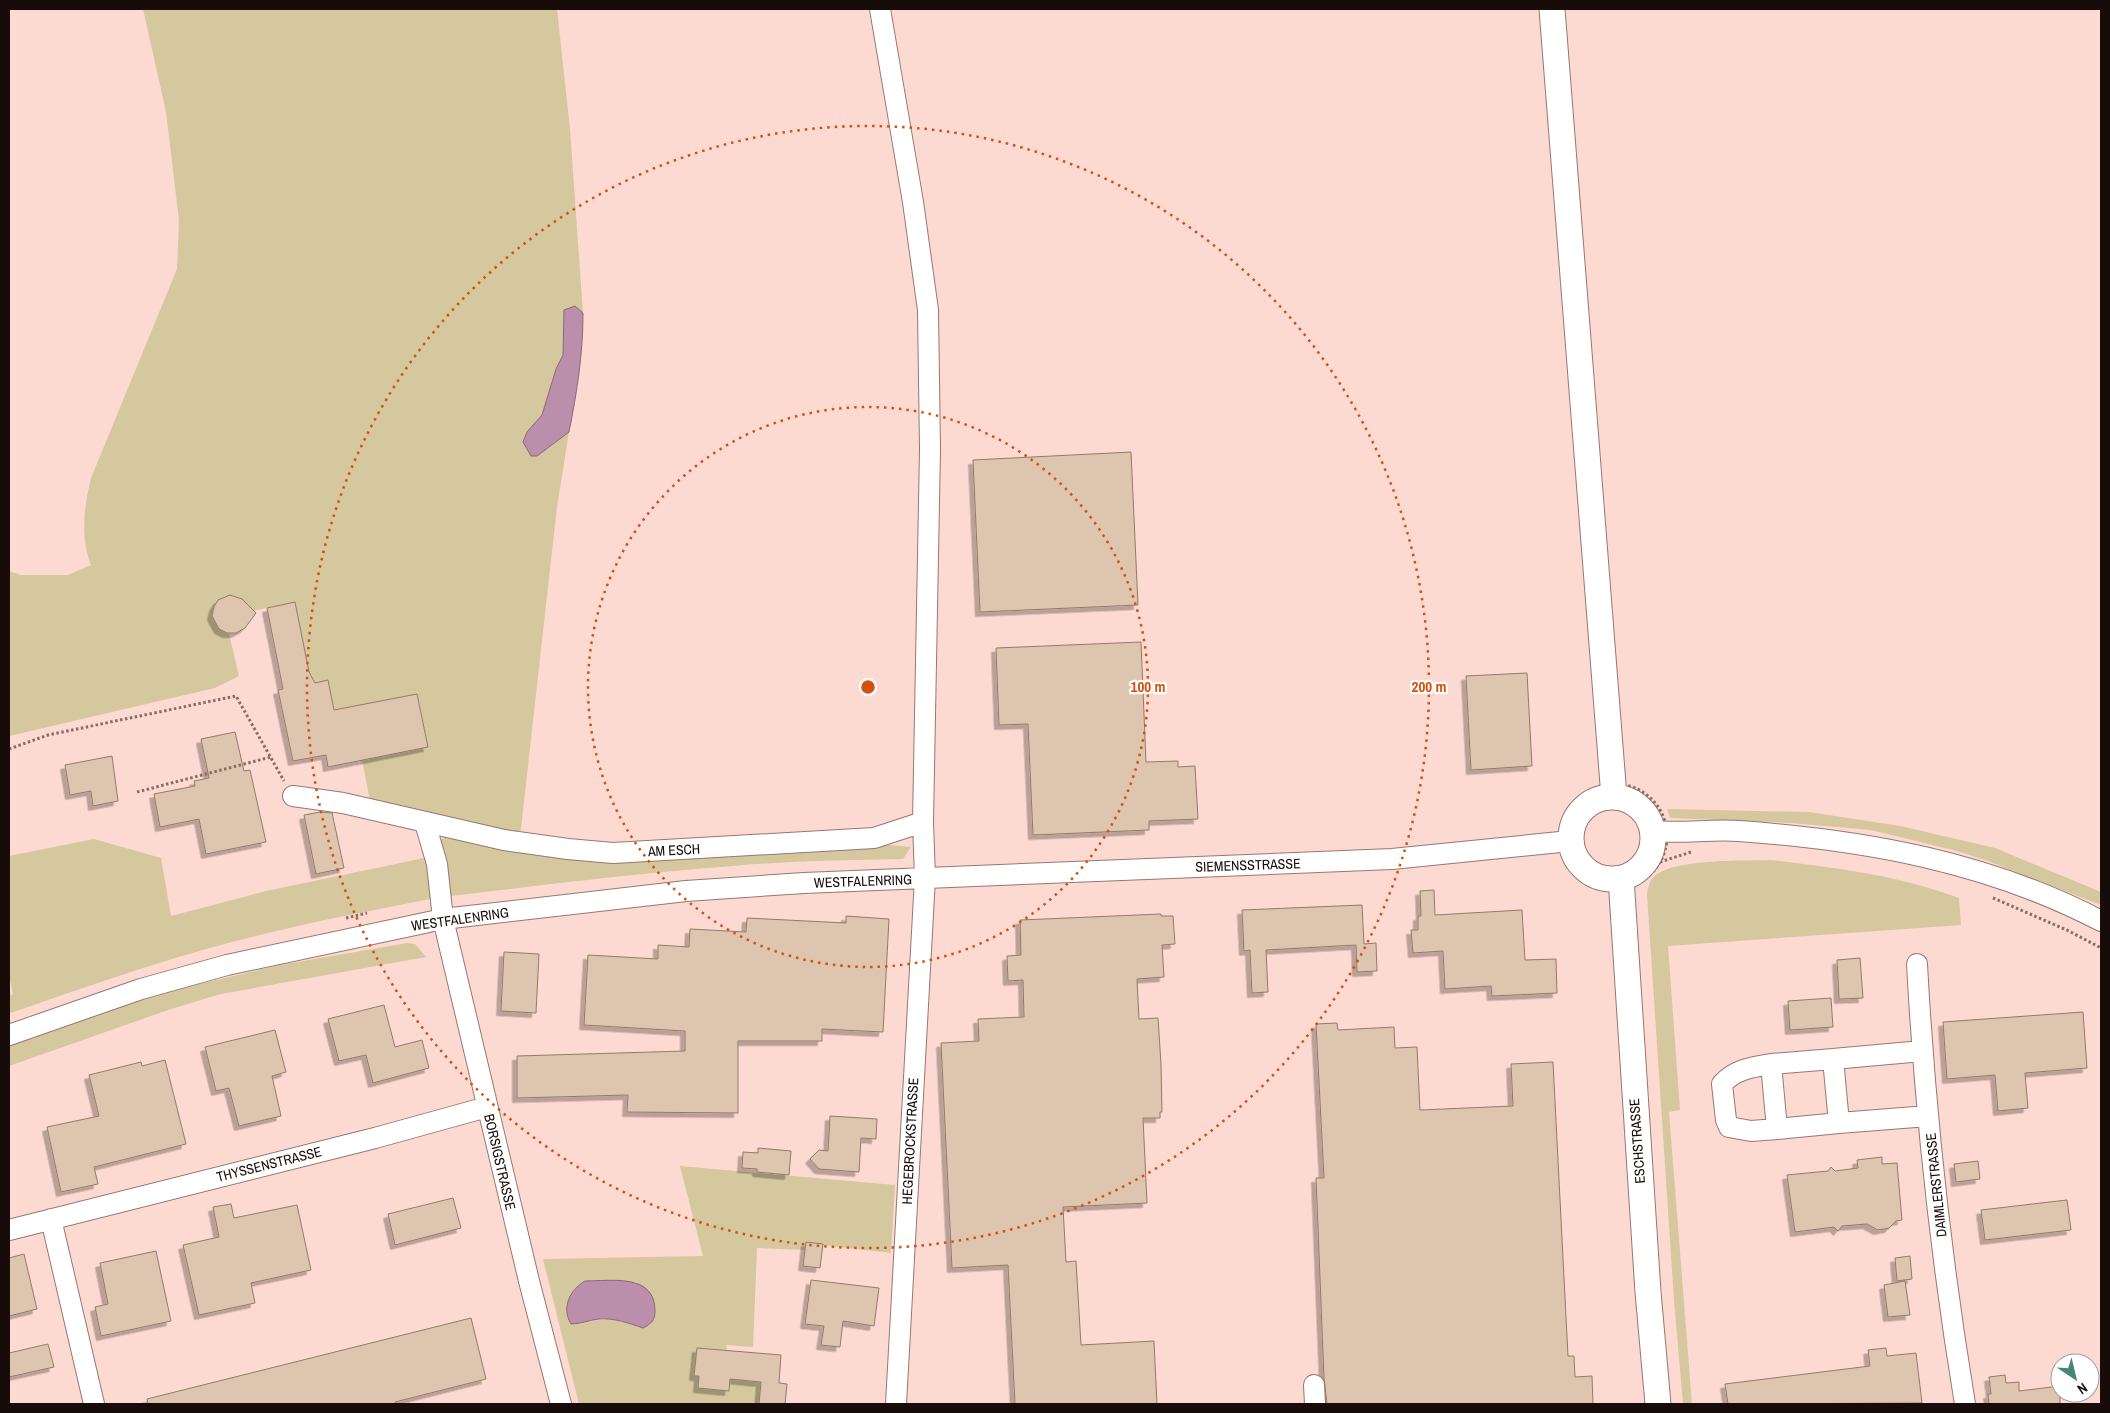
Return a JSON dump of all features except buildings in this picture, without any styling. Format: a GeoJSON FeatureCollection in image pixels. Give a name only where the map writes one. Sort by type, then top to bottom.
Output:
{"type":"FeatureCollection","features":[{"type":"Feature","properties":{"kind":"main road"},"geometry":{"type":"LineString","coordinates":[[1552,9],[1613,790],[1639,807],[1660,831],[1646,860],[1620,883],[1593,874],[1582,866],[1566,842],[1575,821],[1587,804],[1613,790]]}},
{"type":"Feature","properties":{"kind":"main road","name":"ESCHSTRASSE"},"geometry":{"type":"LineString","coordinates":[[1620,883],[1648,1292],[1658,1404]]}},
{"type":"Feature","properties":{"kind":"street","name":"HEGEBROCKSTRASSE"},"geometry":{"type":"LineString","coordinates":[[880,9],[913,202],[928,310],[930,449],[923,822],[925,878],[896,1404]]}},
{"type":"Feature","properties":{"kind":"street","name":"AM ESCH"},"geometry":{"type":"LineString","coordinates":[[293,796],[343,803],[504,840],[568,850],[613,853],[874,838],[923,822]]}},
{"type":"Feature","properties":{"kind":"street"},"geometry":{"type":"LineString","coordinates":[[425,823],[437,864],[442,919]]}},
{"type":"Feature","properties":{"kind":"street"},"geometry":{"type":"LineString","coordinates":[[1660,831],[1736,831],[1836,840],[1889,848],[1977,871],[2019,885],[2075,907],[2101,921]]}},
{"type":"Feature","properties":{"kind":"street","name":"SIEMENSSTRASSE"},"geometry":{"type":"LineString","coordinates":[[925,878],[1392,859],[1566,842]]}},
{"type":"Feature","properties":{"kind":"street","name":"WESTFALENRING"},"geometry":{"type":"LineString","coordinates":[[9,1035],[141,989],[227,965],[442,919],[686,891],[804,883],[925,878]]}},
{"type":"Feature","properties":{"kind":"street","name":"BORSIGSTRASSE"},"geometry":{"type":"LineString","coordinates":[[442,919],[561,1404]]}},
{"type":"Feature","properties":{"kind":"street","name":"DAIMLERSTRASSE"},"geometry":{"type":"LineString","coordinates":[[1917,964],[1928,1116],[1944,1257],[1965,1404]]}},
{"type":"Feature","properties":{"kind":"street"},"geometry":{"type":"LineString","coordinates":[[1922,1051],[1771,1064],[1745,1069],[1728,1077],[1722,1084],[1726,1120],[1729,1127],[1751,1131],[1928,1116]]}},
{"type":"Feature","properties":{"kind":"street"},"geometry":{"type":"LineString","coordinates":[[1833,1059],[1838,1123]]}},
{"type":"Feature","properties":{"kind":"street"},"geometry":{"type":"LineString","coordinates":[[1771,1064],[1777,1129]]}},
{"type":"Feature","properties":{"kind":"street","name":"THYSSENSTRASSE"},"geometry":{"type":"LineString","coordinates":[[9,1230],[375,1138],[487,1107]]}},
{"type":"Feature","properties":{"kind":"street"},"geometry":{"type":"LineString","coordinates":[[51,1219],[94,1404]]}},
{"type":"Feature","properties":{"kind":"path"},"geometry":{"type":"LineString","coordinates":[[9,749],[48,735],[236,696],[293,796]]}},
{"type":"Feature","properties":{"kind":"path"},"geometry":{"type":"LineString","coordinates":[[137,792],[271,757]]}},
{"type":"Feature","properties":{"kind":"path"},"geometry":{"type":"LineString","coordinates":[[1630,785],[1643,791],[1654,800],[1664,818],[1660,831],[1666,848],[1660,862],[1650,875],[1635,884],[1620,883],[1598,886],[1580,876],[1569,862],[1563,825],[1570,808],[1583,794],[1598,786],[1613,790],[1630,785]]}},
{"type":"Feature","properties":{"kind":"path"},"geometry":{"type":"LineString","coordinates":[[1660,862],[1691,852],[1700,852]]}},
{"type":"Feature","properties":{"kind":"path"},"geometry":{"type":"LineString","coordinates":[[1993,898],[2067,930],[2101,948]]}},
{"type":"Feature","properties":{"kind":"shaded area"},"geometry":{"type":"Polygon","coordinates":[[[143,9],[557,9],[570,129],[583,313],[575,306],[564,311],[563,355],[556,369],[542,415],[527,432],[537,456],[569,432],[557,507],[520,837],[371,806],[362,760],[428,747],[417,694],[334,710],[328,681],[311,684],[294,602],[225,617],[239,676],[215,688],[9,736],[9,571],[21,575],[68,575],[91,565],[85,543],[84,522],[91,478],[177,269],[179,220],[166,112],[143,9]]]}},
{"type":"Feature","properties":{"kind":"shaded area"},"geometry":{"type":"Polygon","coordinates":[[[575,306],[583,313],[583,328],[579,373],[569,432],[537,456],[531,456],[523,442],[527,432],[542,415],[556,369],[563,355],[564,310],[575,306]]]}},
{"type":"Feature","properties":{"kind":"shaded area"},"geometry":{"type":"Polygon","coordinates":[[[1667,809],[1809,812],[1900,826],[1995,848],[2101,892],[2101,905],[1988,861],[1957,851],[1871,830],[1791,823],[1670,818],[1667,809]]]}},
{"type":"Feature","properties":{"kind":"shaded area"},"geometry":{"type":"Polygon","coordinates":[[[447,831],[615,859],[890,845],[911,847],[903,859],[754,864],[450,896],[438,845],[447,831]]]}},
{"type":"Feature","properties":{"kind":"shaded area"},"geometry":{"type":"Polygon","coordinates":[[[94,839],[161,858],[171,916],[266,891],[429,857],[435,898],[348,915],[234,941],[108,979],[11,1013],[9,1009],[9,996],[13,994],[9,975],[9,856],[94,839]]]}},
{"type":"Feature","properties":{"kind":"shaded area"},"geometry":{"type":"Polygon","coordinates":[[[1772,860],[1843,869],[1913,883],[1936,890],[1959,898],[1961,925],[1668,946],[1680,1110],[1669,1112],[1692,1404],[1683,1404],[1674,1300],[1647,894],[1652,879],[1660,872],[1674,867],[1708,862],[1772,860]]]}},
{"type":"Feature","properties":{"kind":"shaded area"},"geometry":{"type":"Polygon","coordinates":[[[407,943],[415,944],[426,957],[221,994],[171,1009],[9,1066],[9,1046],[161,993],[280,965],[407,943]]]}},
{"type":"Feature","properties":{"kind":"shaded area"},"geometry":{"type":"Polygon","coordinates":[[[680,1166],[895,1185],[891,1253],[806,1243],[805,1250],[757,1248],[753,1347],[726,1345],[727,1350],[697,1348],[694,1375],[699,1376],[698,1388],[729,1391],[730,1379],[761,1382],[759,1404],[579,1404],[543,1259],[703,1256],[680,1166]],[[585,1281],[579,1324],[597,1320],[611,1320],[642,1328],[650,1325],[655,1318],[636,1282],[585,1281]]]}},
{"type":"Feature","properties":{"kind":"shaded area"},"geometry":{"type":"Polygon","coordinates":[[[619,1280],[640,1285],[648,1290],[653,1299],[655,1314],[653,1320],[643,1328],[611,1319],[571,1324],[568,1318],[567,1305],[571,1294],[585,1281],[619,1280]]]}}]}
